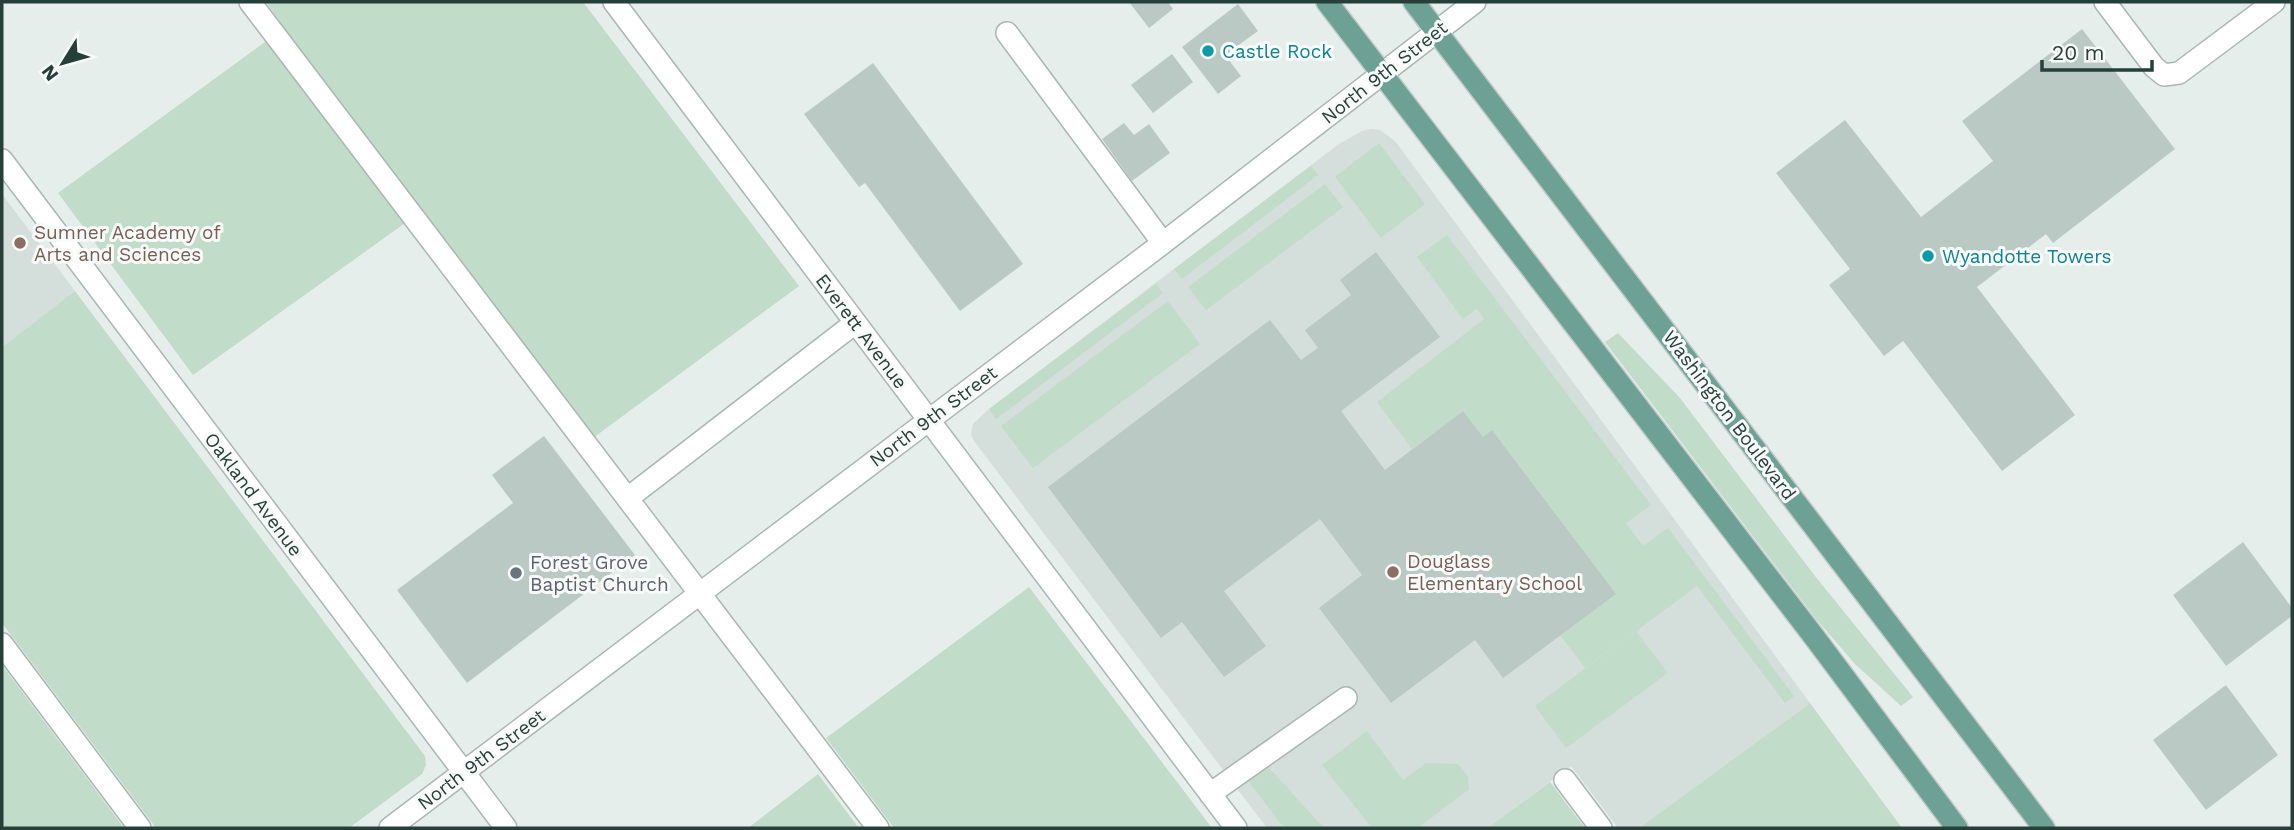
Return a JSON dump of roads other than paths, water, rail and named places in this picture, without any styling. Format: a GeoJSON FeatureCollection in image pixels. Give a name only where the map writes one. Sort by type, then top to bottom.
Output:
{"type":"FeatureCollection","features":[{"type":"Feature","properties":{"kind":"main road"},"geometry":{"type":"LineString","coordinates":[[1327,2],[1957,828]]}},
{"type":"Feature","properties":{"kind":"main road","name":"Washington Boulevard"},"geometry":{"type":"LineString","coordinates":[[1414,2],[2044,828]]}},
{"type":"Feature","properties":{"kind":"street"},"geometry":{"type":"LineString","coordinates":[[250,2],[878,828]]}},
{"type":"Feature","properties":{"kind":"street","name":"Everett Avenue"},"geometry":{"type":"LineString","coordinates":[[614,2],[1236,828]]}},
{"type":"Feature","properties":{"kind":"street","name":"North 9th Street"},"geometry":{"type":"LineString","coordinates":[[390,828],[1163,243],[1475,2]]}},
{"type":"Feature","properties":{"kind":"street"},"geometry":{"type":"LineString","coordinates":[[2105,2],[2154,67],[2164,75],[2179,73],[2274,2]]}},
{"type":"Feature","properties":{"kind":"street"},"geometry":{"type":"LineString","coordinates":[[1007,33],[1163,243]]}},
{"type":"Feature","properties":{"kind":"street","name":"Oakland Avenue"},"geometry":{"type":"LineString","coordinates":[[2,160],[506,828]]}},
{"type":"Feature","properties":{"kind":"street"},"geometry":{"type":"LineString","coordinates":[[628,498],[855,323]]}},
{"type":"Feature","properties":{"kind":"street"},"geometry":{"type":"LineString","coordinates":[[2,644],[140,828]]}},
{"type":"Feature","properties":{"kind":"street"},"geometry":{"type":"LineString","coordinates":[[1210,794],[1346,698]]}},
{"type":"Feature","properties":{"kind":"street"},"geometry":{"type":"LineString","coordinates":[[1564,780],[1601,828]]}},
{"type":"Feature","properties":{"kind":"place","name":"Castle Rock"},"geometry":{"type":"Point","coordinates":[1208,51]}},
{"type":"Feature","properties":{"kind":"place","name":"Sumner Academy of Arts and Sciences"},"geometry":{"type":"Point","coordinates":[20,243]}},
{"type":"Feature","properties":{"kind":"place","name":"Wyandotte Towers"},"geometry":{"type":"Point","coordinates":[1928,256]}},
{"type":"Feature","properties":{"kind":"place","name":"Douglass Elementary School"},"geometry":{"type":"Point","coordinates":[1393,572]}},
{"type":"Feature","properties":{"kind":"place","name":"Forest Grove Baptist Church"},"geometry":{"type":"Point","coordinates":[516,573]}}]}
